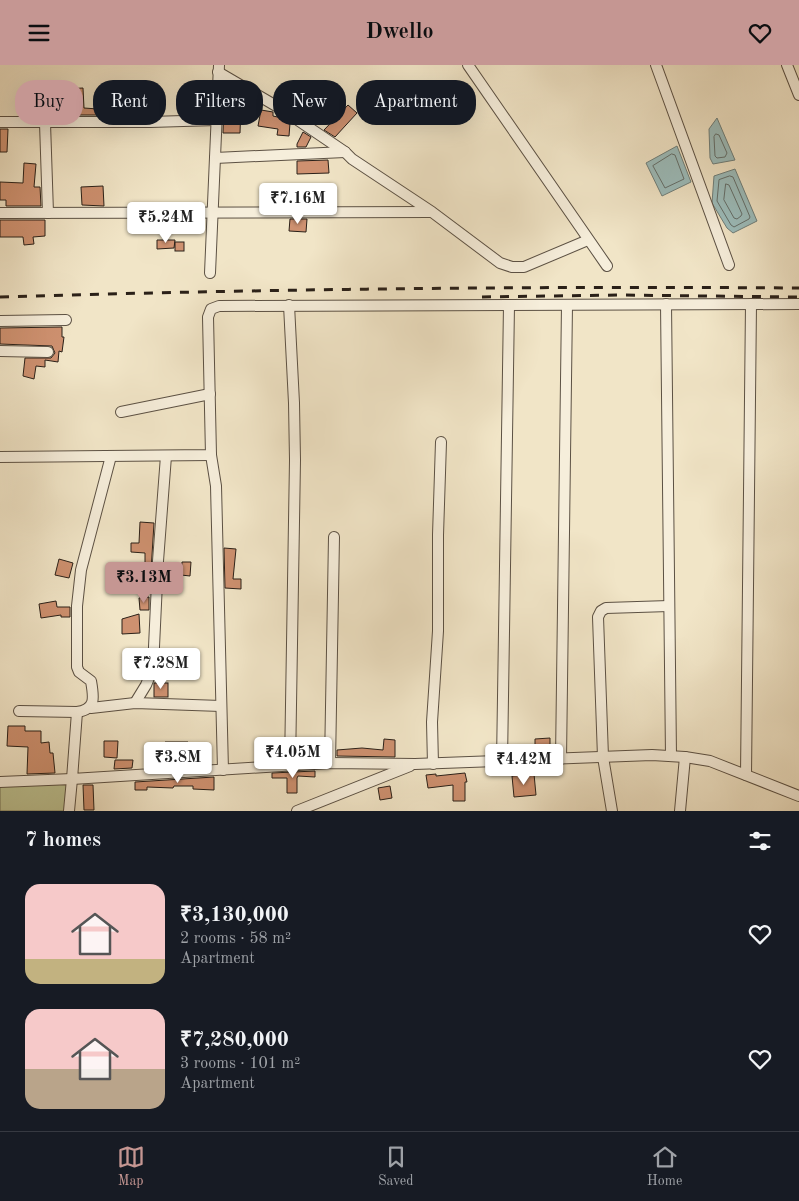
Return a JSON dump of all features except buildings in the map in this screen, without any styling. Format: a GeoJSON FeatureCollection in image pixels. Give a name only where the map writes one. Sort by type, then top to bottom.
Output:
{"type":"FeatureCollection","features":[{"type":"Feature","properties":{"kind":"street"},"geometry":{"type":"LineString","coordinates":[[468,65],[607,266]]}},
{"type":"Feature","properties":{"kind":"street"},"geometry":{"type":"LineString","coordinates":[[656,65],[729,265]]}},
{"type":"Feature","properties":{"kind":"street"},"geometry":{"type":"LineString","coordinates":[[786,65],[799,95]]}},
{"type":"Feature","properties":{"kind":"street"},"geometry":{"type":"LineString","coordinates":[[219,69],[432,212],[500,263],[512,267],[524,267],[588,240]]}},
{"type":"Feature","properties":{"kind":"street"},"geometry":{"type":"LineString","coordinates":[[0,122],[15,122]]}},
{"type":"Feature","properties":{"kind":"street"},"geometry":{"type":"LineString","coordinates":[[83,123],[176,122]]}},
{"type":"Feature","properties":{"kind":"street"},"geometry":{"type":"LineString","coordinates":[[45,125],[48,213]]}},
{"type":"Feature","properties":{"kind":"street"},"geometry":{"type":"LineString","coordinates":[[210,273],[217,125]]}},
{"type":"Feature","properties":{"kind":"street"},"geometry":{"type":"LineString","coordinates":[[215,158],[345,152]]}},
{"type":"Feature","properties":{"kind":"street"},"geometry":{"type":"LineString","coordinates":[[0,213],[432,212]]}},
{"type":"Feature","properties":{"kind":"street"},"geometry":{"type":"LineString","coordinates":[[746,775],[751,304]]}},
{"type":"Feature","properties":{"kind":"street"},"geometry":{"type":"LineString","coordinates":[[223,770],[216,486],[211,455],[208,317],[211,309],[219,306],[289,305],[799,304]]}},
{"type":"Feature","properties":{"kind":"street"},"geometry":{"type":"LineString","coordinates":[[289,305],[295,451],[290,766]]}},
{"type":"Feature","properties":{"kind":"street"},"geometry":{"type":"LineString","coordinates":[[502,762],[509,305]]}},
{"type":"Feature","properties":{"kind":"street"},"geometry":{"type":"LineString","coordinates":[[561,759],[567,305]]}},
{"type":"Feature","properties":{"kind":"street"},"geometry":{"type":"LineString","coordinates":[[666,305],[670,756]]}},
{"type":"Feature","properties":{"kind":"street"},"geometry":{"type":"LineString","coordinates":[[0,321],[66,320]]}},
{"type":"Feature","properties":{"kind":"street"},"geometry":{"type":"LineString","coordinates":[[0,351],[48,352]]}},
{"type":"Feature","properties":{"kind":"street"},"geometry":{"type":"LineString","coordinates":[[121,412],[210,394]]}},
{"type":"Feature","properties":{"kind":"street"},"geometry":{"type":"LineString","coordinates":[[433,764],[432,722],[438,631],[438,535],[441,442]]}},
{"type":"Feature","properties":{"kind":"street"},"geometry":{"type":"LineString","coordinates":[[0,457],[211,455]]}},
{"type":"Feature","properties":{"kind":"street"},"geometry":{"type":"LineString","coordinates":[[90,708],[92,703],[90,681],[77,667],[77,606],[81,570],[111,456]]}},
{"type":"Feature","properties":{"kind":"street"},"geometry":{"type":"LineString","coordinates":[[135,703],[146,685],[153,668],[166,456]]}},
{"type":"Feature","properties":{"kind":"street"},"geometry":{"type":"LineString","coordinates":[[330,763],[334,537]]}},
{"type":"Feature","properties":{"kind":"street"},"geometry":{"type":"LineString","coordinates":[[612,811],[603,757],[598,617],[601,611],[612,607],[669,606]]}},
{"type":"Feature","properties":{"kind":"street"},"geometry":{"type":"LineString","coordinates":[[19,711],[77,712],[86,711],[90,708],[135,703],[221,706]]}},
{"type":"Feature","properties":{"kind":"street"},"geometry":{"type":"LineString","coordinates":[[69,811],[77,712]]}},
{"type":"Feature","properties":{"kind":"street"},"geometry":{"type":"LineString","coordinates":[[0,782],[330,763],[414,765],[670,756],[710,761],[799,796]]}},
{"type":"Feature","properties":{"kind":"street"},"geometry":{"type":"LineString","coordinates":[[680,811],[685,757]]}},
{"type":"Feature","properties":{"kind":"street"},"geometry":{"type":"LineString","coordinates":[[297,811],[414,765]]}},
{"type":"Feature","properties":{"kind":"green space"},"geometry":{"type":"Polygon","coordinates":[[[68,783],[67,811],[0,811],[0,786],[68,783]]]}},
{"type":"Feature","properties":{"kind":"water"},"geometry":{"type":"Polygon","coordinates":[[[717,118],[735,160],[713,164],[710,158],[709,129],[717,118]]]}},
{"type":"Feature","properties":{"kind":"water"},"geometry":{"type":"Polygon","coordinates":[[[677,146],[691,182],[662,196],[646,163],[677,146]]]}},
{"type":"Feature","properties":{"kind":"water"},"geometry":{"type":"Polygon","coordinates":[[[735,169],[757,221],[733,233],[727,228],[712,203],[714,176],[735,169]]]}},
{"type":"Feature","properties":{"kind":"railway"},"geometry":{"type":"LineString","coordinates":[[0,297],[400,289],[599,287],[799,288]]}},
{"type":"Feature","properties":{"kind":"railway"},"geometry":{"type":"LineString","coordinates":[[482,297],[619,295],[799,297]]}}]}
